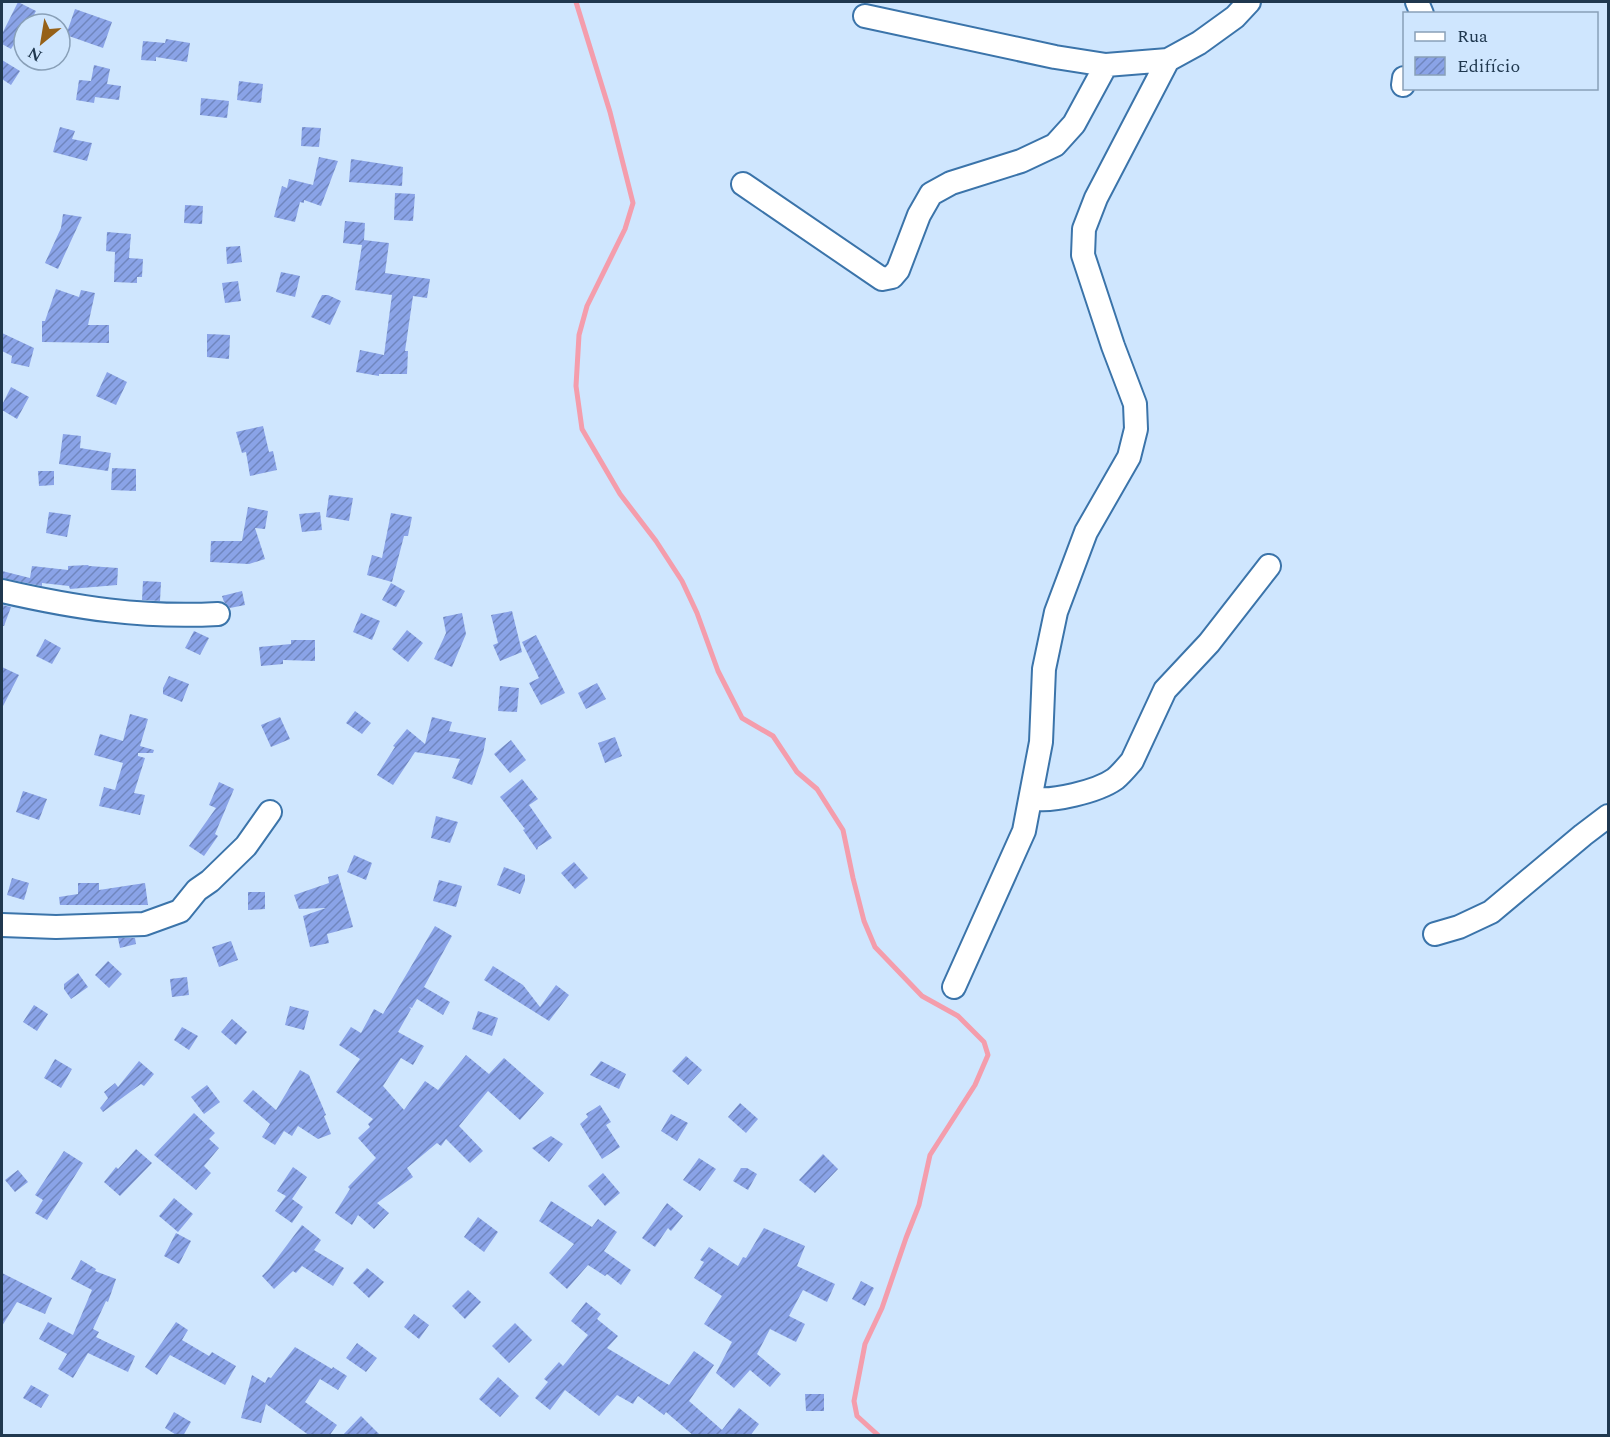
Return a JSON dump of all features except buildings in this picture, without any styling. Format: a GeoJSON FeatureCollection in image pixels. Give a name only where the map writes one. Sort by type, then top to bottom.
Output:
{"type":"FeatureCollection","features":[{"type":"Feature","properties":{"kind":"street"},"geometry":{"type":"LineString","coordinates":[[865,16],[1055,57],[1106,65],[1168,60],[1199,43],[1235,17],[1249,2]]}},
{"type":"Feature","properties":{"kind":"street"},"geometry":{"type":"LineString","coordinates":[[954,987],[1024,831],[1041,742],[1044,669],[1056,612],[1086,532],[1129,457],[1136,429],[1135,404],[1083,255],[1084,229],[1096,198],[1168,60]]}},
{"type":"Feature","properties":{"kind":"street"},"geometry":{"type":"LineString","coordinates":[[743,184],[882,279],[892,277],[898,270],[919,214],[931,194],[951,183],[1021,161],[1055,145],[1074,124],[1106,65]]}},
{"type":"Feature","properties":{"kind":"street"},"geometry":{"type":"LineString","coordinates":[[1031,798],[1040,800],[1064,798],[1106,784],[1123,771],[1132,761],[1165,690],[1209,643],[1269,566]]}},
{"type":"Feature","properties":{"kind":"street"},"geometry":{"type":"LineString","coordinates":[[2,591],[49,602],[117,613],[177,616],[218,614]]}},
{"type":"Feature","properties":{"kind":"street"},"geometry":{"type":"LineString","coordinates":[[2,925],[56,927],[144,924],[180,911],[197,890],[210,881],[246,846],[270,812]]}},
{"type":"Feature","properties":{"kind":"street"},"geometry":{"type":"LineString","coordinates":[[1435,934],[1459,927],[1491,912],[1582,835],[1608,816]]}},
{"type":"Feature","properties":{"kind":"waterway"},"geometry":{"type":"LineString","coordinates":[[576,2],[610,112],[633,203],[625,229],[587,306],[579,335],[576,386],[582,429],[620,494],[656,541],[682,581],[697,613],[718,671],[742,718],[773,736],[797,772],[817,789],[843,830],[864,921],[875,947],[922,996],[958,1016],[984,1042],[988,1055],[975,1085],[930,1155],[919,1205],[882,1308],[865,1344],[854,1401],[857,1416],[879,1436]]}}]}
